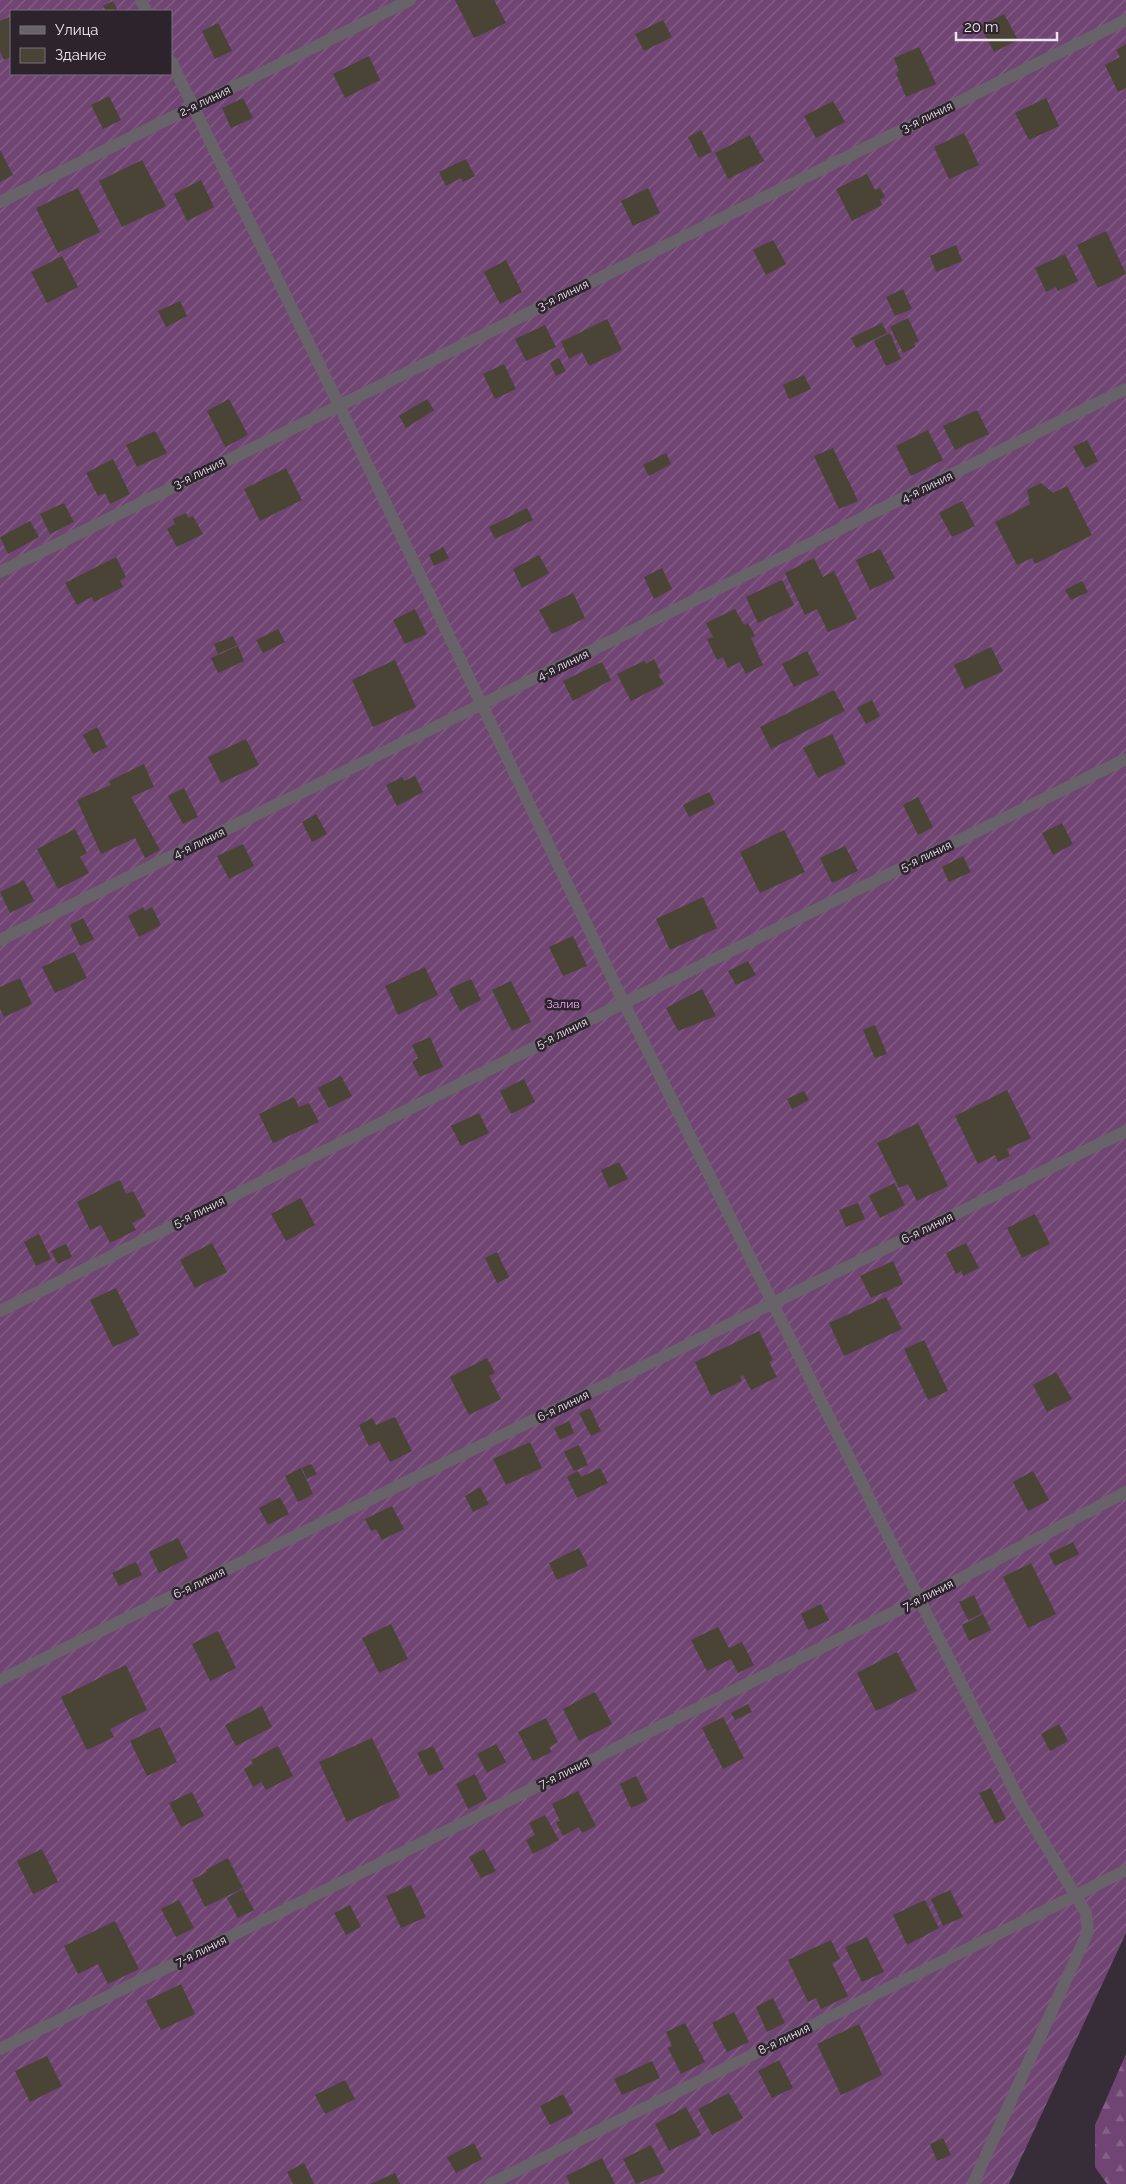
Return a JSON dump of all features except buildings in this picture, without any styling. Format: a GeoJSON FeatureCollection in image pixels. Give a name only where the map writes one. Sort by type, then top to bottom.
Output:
{"type":"FeatureCollection","features":[{"type":"Feature","properties":{"kind":"street","name":"2-я линия"},"geometry":{"type":"LineString","coordinates":[[0,202],[410,0]]}},
{"type":"Feature","properties":{"kind":"street","name":"3-я линия"},"geometry":{"type":"LineString","coordinates":[[0,572],[339,404],[1126,20]]}},
{"type":"Feature","properties":{"kind":"street"},"geometry":{"type":"LineString","coordinates":[[172,63],[339,404],[624,1003],[1021,1804],[1086,1913],[1088,1932],[972,2184]]}},
{"type":"Feature","properties":{"kind":"street","name":"4-я линия"},"geometry":{"type":"LineString","coordinates":[[0,940],[1126,390]]}},
{"type":"Feature","properties":{"kind":"street","name":"5-я линия"},"geometry":{"type":"LineString","coordinates":[[0,1311],[624,1003],[1126,759]]}},
{"type":"Feature","properties":{"kind":"street","name":"6-я линия"},"geometry":{"type":"LineString","coordinates":[[0,1680],[774,1304],[1126,1130]]}},
{"type":"Feature","properties":{"kind":"street","name":"7-я линия"},"geometry":{"type":"LineString","coordinates":[[0,2050],[921,1599],[1126,1492]]}},
{"type":"Feature","properties":{"kind":"street","name":"8-я линия"},"geometry":{"type":"LineString","coordinates":[[490,2184],[1126,1870]]}},
{"type":"Feature","properties":{"kind":"green space","name":"Залив"},"geometry":{"type":"Polygon","coordinates":[[[0,0],[1126,0],[1126,1933],[1009,2184],[0,2184],[0,0]]]}},
{"type":"Feature","properties":{"kind":"green space"},"geometry":{"type":"Polygon","coordinates":[[[1126,2054],[1126,2184],[1107,2184],[1095,2167],[1095,2125],[1126,2054]]]}}]}
